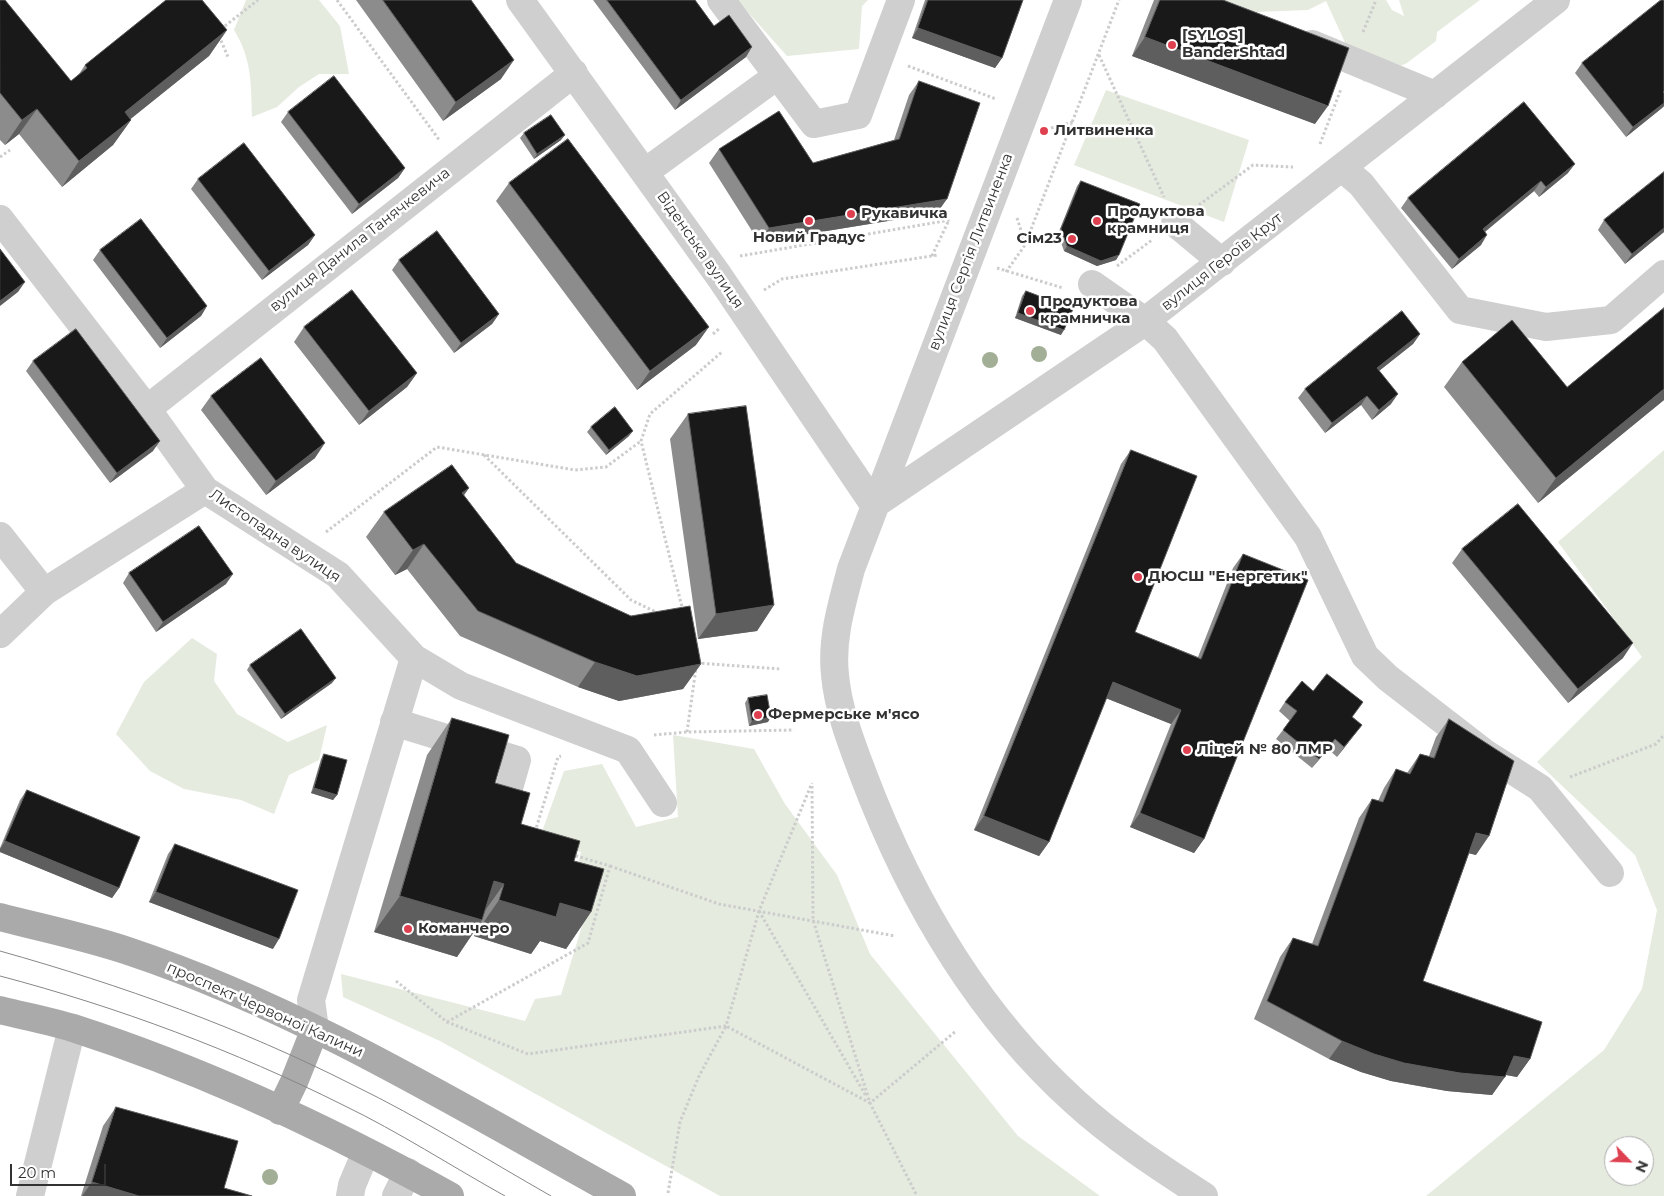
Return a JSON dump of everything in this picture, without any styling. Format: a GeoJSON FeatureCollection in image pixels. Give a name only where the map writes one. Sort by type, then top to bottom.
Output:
{"type":"FeatureCollection","features":[{"type":"Feature","properties":{"kind":"main road","name":"проспект Червоної Калини"},"geometry":{"type":"LineString","coordinates":[[0,917],[128,951],[216,986],[314,1029],[622,1196]]}},
{"type":"Feature","properties":{"kind":"main road"},"geometry":{"type":"LineString","coordinates":[[0,1010],[72,1028],[170,1063],[280,1111],[366,1152],[402,1184],[450,1196]]}},
{"type":"Feature","properties":{"kind":"main road"},"geometry":{"type":"LineString","coordinates":[[280,1111],[294,1082],[314,1029]]}},
{"type":"Feature","properties":{"kind":"street","name":"Віденська вулиця"},"geometry":{"type":"LineString","coordinates":[[520,0],[719,276],[874,505]]}},
{"type":"Feature","properties":{"kind":"street"},"geometry":{"type":"LineString","coordinates":[[721,0],[814,124],[858,116],[901,0]]}},
{"type":"Feature","properties":{"kind":"street","name":"вулиця Сергія Литвиненка"},"geometry":{"type":"LineString","coordinates":[[1068,0],[851,569],[836,626],[835,675],[845,729],[876,809],[921,902],[991,1011],[1028,1054],[1074,1101],[1125,1142],[1204,1196]]}},
{"type":"Feature","properties":{"kind":"street","name":"вулиця Героїв Крут"},"geometry":{"type":"LineString","coordinates":[[874,505],[1146,321],[1556,0]]}},
{"type":"Feature","properties":{"kind":"street"},"geometry":{"type":"LineString","coordinates":[[1288,35],[1435,95]]}},
{"type":"Feature","properties":{"kind":"street","name":"вулиця Данила Танячкевича"},"geometry":{"type":"LineString","coordinates":[[147,409],[574,73]]}},
{"type":"Feature","properties":{"kind":"street"},"geometry":{"type":"LineString","coordinates":[[645,172],[777,76]]}},
{"type":"Feature","properties":{"kind":"street"},"geometry":{"type":"LineString","coordinates":[[1342,168],[1361,184],[1460,310],[1546,326],[1611,320],[1664,274]]}},
{"type":"Feature","properties":{"kind":"street","name":"Листопадна вулиця"},"geometry":{"type":"LineString","coordinates":[[0,220],[147,409],[205,490],[338,575],[414,658],[461,686],[628,750],[663,804]]}},
{"type":"Feature","properties":{"kind":"street"},"geometry":{"type":"LineString","coordinates":[[1175,222],[1222,262]]}},
{"type":"Feature","properties":{"kind":"street"},"geometry":{"type":"LineString","coordinates":[[1081,287],[1146,321],[1165,339],[1308,538],[1365,656],[1388,678],[1485,753],[1540,788],[1610,874]]}},
{"type":"Feature","properties":{"kind":"street"},"geometry":{"type":"LineString","coordinates":[[0,634],[44,592],[205,490]]}},
{"type":"Feature","properties":{"kind":"street"},"geometry":{"type":"LineString","coordinates":[[0,536],[44,592]]}},
{"type":"Feature","properties":{"kind":"street"},"geometry":{"type":"LineString","coordinates":[[314,1029],[312,1000],[414,658]]}},
{"type":"Feature","properties":{"kind":"street"},"geometry":{"type":"LineString","coordinates":[[394,722],[517,760],[500,816]]}},
{"type":"Feature","properties":{"kind":"street"},"geometry":{"type":"LineString","coordinates":[[30,1196],[72,1028]]}},
{"type":"Feature","properties":{"kind":"street"},"geometry":{"type":"LineString","coordinates":[[350,1196],[352,1185],[366,1152]]}},
{"type":"Feature","properties":{"kind":"path"},"geometry":{"type":"LineString","coordinates":[[228,57],[218,31],[258,0]]}},
{"type":"Feature","properties":{"kind":"path"},"geometry":{"type":"LineString","coordinates":[[338,0],[457,164]]}},
{"type":"Feature","properties":{"kind":"path"},"geometry":{"type":"LineString","coordinates":[[1006,272],[1025,245],[1119,0]]}},
{"type":"Feature","properties":{"kind":"path"},"geometry":{"type":"LineString","coordinates":[[1098,54],[1175,222]]}},
{"type":"Feature","properties":{"kind":"path"},"geometry":{"type":"LineString","coordinates":[[880,55],[996,99]]}},
{"type":"Feature","properties":{"kind":"path"},"geometry":{"type":"LineString","coordinates":[[1044,131],[1073,122]]}},
{"type":"Feature","properties":{"kind":"path"},"geometry":{"type":"LineString","coordinates":[[0,157],[10,150]]}},
{"type":"Feature","properties":{"kind":"path"},"geometry":{"type":"LineString","coordinates":[[1017,217],[1025,245]]}},
{"type":"Feature","properties":{"kind":"path"},"geometry":{"type":"LineString","coordinates":[[737,256],[950,220]]}},
{"type":"Feature","properties":{"kind":"path"},"geometry":{"type":"LineString","coordinates":[[762,292],[782,279],[941,255]]}},
{"type":"Feature","properties":{"kind":"path"},"geometry":{"type":"LineString","coordinates":[[989,266],[1006,272],[1081,287]]}},
{"type":"Feature","properties":{"kind":"path"},"geometry":{"type":"LineString","coordinates":[[685,618],[641,441],[650,414],[722,352]]}},
{"type":"Feature","properties":{"kind":"path"},"geometry":{"type":"LineString","coordinates":[[301,551],[437,447],[575,470],[606,468],[641,441]]}},
{"type":"Feature","properties":{"kind":"path"},"geometry":{"type":"LineString","coordinates":[[484,455],[631,600],[663,616]]}},
{"type":"Feature","properties":{"kind":"path"},"geometry":{"type":"LineString","coordinates":[[694,654],[696,663],[687,732],[794,730]]}},
{"type":"Feature","properties":{"kind":"path"},"geometry":{"type":"LineString","coordinates":[[696,663],[781,669]]}},
{"type":"Feature","properties":{"kind":"path"},"geometry":{"type":"LineString","coordinates":[[1540,788],[1656,744],[1664,735]]}},
{"type":"Feature","properties":{"kind":"path"},"geometry":{"type":"LineString","coordinates":[[668,1193],[680,1122],[699,1076],[726,1026],[759,911],[812,783],[813,920],[870,1103]]}},
{"type":"Feature","properties":{"kind":"path"},"geometry":{"type":"LineString","coordinates":[[567,853],[719,904],[895,936]]}},
{"type":"Feature","properties":{"kind":"path"},"geometry":{"type":"LineString","coordinates":[[447,1022],[588,942],[610,866]]}},
{"type":"Feature","properties":{"kind":"path"},"geometry":{"type":"LineString","coordinates":[[759,911],[870,1103],[917,1196]]}},
{"type":"Feature","properties":{"kind":"path"},"geometry":{"type":"LineString","coordinates":[[396,981],[447,1022],[528,1054],[726,1026],[870,1103]]}},
{"type":"Feature","properties":{"kind":"path"},"geometry":{"type":"LineString","coordinates":[[870,1103],[956,1030]]}},
{"type":"Feature","properties":{"kind":"shaded area"},"geometry":{"type":"Polygon","coordinates":[[[246,0],[319,0],[340,26],[349,74],[319,74],[299,87],[277,107],[252,117],[251,83],[247,62],[234,30],[246,0]]]}},
{"type":"Feature","properties":{"kind":"shaded area"},"geometry":{"type":"Polygon","coordinates":[[[737,0],[868,0],[862,6],[859,49],[787,56],[737,0]]]}},
{"type":"Feature","properties":{"kind":"shaded area"},"geometry":{"type":"Polygon","coordinates":[[[1211,0],[1386,0],[1392,10],[1404,16],[1399,0],[1480,0],[1437,32],[1436,41],[1407,63],[1363,82],[1365,60],[1348,49],[1326,1],[1308,10],[1256,12],[1211,0]]]}},
{"type":"Feature","properties":{"kind":"shaded area"},"geometry":{"type":"Polygon","coordinates":[[[1106,90],[1249,140],[1224,222],[1074,165],[1106,90]]]}},
{"type":"Feature","properties":{"kind":"shaded area"},"geometry":{"type":"Polygon","coordinates":[[[1664,450],[1664,1196],[1426,1196],[1604,1050],[1642,989],[1657,910],[1635,855],[1537,762],[1642,657],[1558,542],[1664,450]]]}},
{"type":"Feature","properties":{"kind":"shaded area"},"geometry":{"type":"Polygon","coordinates":[[[192,638],[217,654],[214,681],[237,714],[288,742],[327,725],[319,760],[289,775],[274,814],[241,800],[184,789],[150,771],[116,734],[144,682],[192,638]]]}},
{"type":"Feature","properties":{"kind":"shaded area"},"geometry":{"type":"Polygon","coordinates":[[[673,735],[754,749],[785,804],[837,875],[870,954],[1018,1136],[1100,1196],[720,1196],[440,1041],[343,997],[341,974],[525,1021],[535,999],[561,995],[594,886],[574,878],[581,852],[540,837],[564,771],[602,764],[636,827],[678,817],[673,735]]]}},
{"type":"Feature","properties":{"kind":"building"},"geometry":{"type":"Polygon","coordinates":[[[0,0],[5,0],[71,81],[87,68],[85,65],[166,0],[202,0],[227,30],[125,112],[131,120],[79,161],[37,109],[22,120],[0,93],[0,0]]]}},
{"type":"Feature","properties":{"kind":"building"},"geometry":{"type":"Polygon","coordinates":[[[383,0],[471,0],[514,60],[456,102],[383,0]]]}},
{"type":"Feature","properties":{"kind":"building"},"geometry":{"type":"Polygon","coordinates":[[[607,0],[695,0],[714,26],[729,15],[752,47],[681,100],[607,0]]]}},
{"type":"Feature","properties":{"kind":"building"},"geometry":{"type":"Polygon","coordinates":[[[928,0],[1023,0],[1002,58],[918,28],[928,0]]]}},
{"type":"Feature","properties":{"kind":"building"},"geometry":{"type":"Polygon","coordinates":[[[1160,0],[1223,0],[1349,48],[1328,106],[1145,37],[1160,0]]]}},
{"type":"Feature","properties":{"kind":"building"},"geometry":{"type":"Polygon","coordinates":[[[1661,0],[1664,0],[1664,103],[1633,127],[1582,63],[1661,0]]]}},
{"type":"Feature","properties":{"kind":"building"},"geometry":{"type":"Polygon","coordinates":[[[334,76],[405,168],[359,204],[288,112],[334,76]]]}},
{"type":"Feature","properties":{"kind":"building"},"geometry":{"type":"Polygon","coordinates":[[[919,81],[980,103],[947,199],[769,228],[719,149],[779,111],[813,163],[899,139],[919,81]]]}},
{"type":"Feature","properties":{"kind":"building"},"geometry":{"type":"Polygon","coordinates":[[[1524,102],[1575,164],[1546,187],[1541,181],[1483,229],[1487,235],[1459,259],[1408,198],[1524,102]]]}},
{"type":"Feature","properties":{"kind":"building"},"geometry":{"type":"Polygon","coordinates":[[[551,115],[565,135],[537,154],[524,133],[551,115]]]}},
{"type":"Feature","properties":{"kind":"building"},"geometry":{"type":"Polygon","coordinates":[[[568,139],[709,327],[650,371],[509,183],[568,139]]]}},
{"type":"Feature","properties":{"kind":"building"},"geometry":{"type":"Polygon","coordinates":[[[244,143],[315,235],[269,271],[198,179],[244,143]]]}},
{"type":"Feature","properties":{"kind":"building"},"geometry":{"type":"Polygon","coordinates":[[[1664,172],[1664,228],[1632,254],[1604,220],[1664,172]]]}},
{"type":"Feature","properties":{"kind":"building","name":"Продуктова крамниця"},"geometry":{"type":"Polygon","coordinates":[[[1081,181],[1140,204],[1119,255],[1101,261],[1067,246],[1061,229],[1081,181]]]}},
{"type":"Feature","properties":{"kind":"building"},"geometry":{"type":"Polygon","coordinates":[[[141,219],[207,306],[167,338],[100,250],[141,219]]]}},
{"type":"Feature","properties":{"kind":"building"},"geometry":{"type":"Polygon","coordinates":[[[437,231],[499,314],[461,343],[399,260],[437,231]]]}},
{"type":"Feature","properties":{"kind":"building"},"geometry":{"type":"Polygon","coordinates":[[[0,249],[25,282],[0,301],[0,249]]]}},
{"type":"Feature","properties":{"kind":"building"},"geometry":{"type":"Polygon","coordinates":[[[352,290],[417,373],[369,411],[304,327],[352,290]]]}},
{"type":"Feature","properties":{"kind":"building"},"geometry":{"type":"Polygon","coordinates":[[[1026,291],[1073,309],[1064,330],[1018,313],[1026,291]]]}},
{"type":"Feature","properties":{"kind":"building"},"geometry":{"type":"Polygon","coordinates":[[[1664,308],[1664,389],[1556,478],[1462,362],[1512,320],[1567,387],[1664,308]]]}},
{"type":"Feature","properties":{"kind":"building"},"geometry":{"type":"Polygon","coordinates":[[[1402,311],[1420,334],[1377,368],[1398,394],[1379,410],[1367,396],[1332,423],[1305,389],[1402,311]]]}},
{"type":"Feature","properties":{"kind":"building"},"geometry":{"type":"Polygon","coordinates":[[[76,329],[160,441],[117,473],[33,361],[76,329]]]}},
{"type":"Feature","properties":{"kind":"building"},"geometry":{"type":"Polygon","coordinates":[[[261,358],[325,443],[276,481],[211,396],[261,358]]]}},
{"type":"Feature","properties":{"kind":"building"},"geometry":{"type":"Polygon","coordinates":[[[746,406],[774,605],[716,614],[688,414],[746,406]]]}},
{"type":"Feature","properties":{"kind":"building"},"geometry":{"type":"Polygon","coordinates":[[[615,407],[633,431],[609,450],[591,427],[615,407]]]}},
{"type":"Feature","properties":{"kind":"building"},"geometry":{"type":"Polygon","coordinates":[[[1131,450],[1197,476],[1135,632],[1201,659],[1243,554],[1308,580],[1204,839],[1140,813],[1181,710],[1113,682],[1049,842],[984,816],[1131,450]]]}},
{"type":"Feature","properties":{"kind":"building"},"geometry":{"type":"Polygon","coordinates":[[[452,465],[469,488],[462,493],[516,563],[631,616],[690,606],[701,664],[637,676],[595,662],[478,611],[424,544],[413,550],[384,512],[452,465]]]}},
{"type":"Feature","properties":{"kind":"building"},"geometry":{"type":"Polygon","coordinates":[[[1518,504],[1633,643],[1578,689],[1462,549],[1518,504]]]}},
{"type":"Feature","properties":{"kind":"building"},"geometry":{"type":"Polygon","coordinates":[[[199,526],[233,574],[163,622],[129,573],[199,526]]]}},
{"type":"Feature","properties":{"kind":"building"},"geometry":{"type":"Polygon","coordinates":[[[301,629],[336,678],[285,714],[250,665],[301,629]]]}},
{"type":"Feature","properties":{"kind":"building"},"geometry":{"type":"Polygon","coordinates":[[[1327,674],[1363,702],[1352,717],[1362,725],[1344,747],[1335,739],[1319,759],[1283,730],[1297,711],[1285,702],[1302,681],[1313,691],[1327,674]]]}},
{"type":"Feature","properties":{"kind":"building"},"geometry":{"type":"Polygon","coordinates":[[[767,695],[771,717],[752,721],[748,698],[767,695]]]}},
{"type":"Feature","properties":{"kind":"building"},"geometry":{"type":"Polygon","coordinates":[[[452,718],[509,735],[495,783],[530,793],[521,824],[580,841],[574,861],[604,869],[591,912],[560,903],[556,917],[499,900],[504,884],[494,881],[482,920],[400,896],[452,718]]]}},
{"type":"Feature","properties":{"kind":"building"},"geometry":{"type":"Polygon","coordinates":[[[1449,719],[1514,761],[1489,836],[1476,833],[1423,981],[1542,1022],[1530,1059],[1514,1056],[1505,1077],[1460,1073],[1404,1063],[1374,1054],[1342,1041],[1267,1001],[1293,938],[1318,946],[1372,799],[1383,802],[1396,769],[1410,774],[1420,754],[1434,758],[1449,719]]]}},
{"type":"Feature","properties":{"kind":"building"},"geometry":{"type":"Polygon","coordinates":[[[324,754],[347,760],[337,795],[314,788],[324,754]]]}},
{"type":"Feature","properties":{"kind":"building"},"geometry":{"type":"Polygon","coordinates":[[[27,790],[140,837],[119,888],[5,841],[27,790]]]}},
{"type":"Feature","properties":{"kind":"building"},"geometry":{"type":"Polygon","coordinates":[[[175,844],[298,890],[279,939],[156,892],[175,844]]]}},
{"type":"Feature","properties":{"kind":"building"},"geometry":{"type":"Polygon","coordinates":[[[116,1107],[238,1141],[224,1188],[252,1196],[139,1196],[92,1182],[116,1107]]]}},
{"type":"Feature","properties":{"kind":"tram line"},"geometry":{"type":"LineString","coordinates":[[0,951],[90,978],[180,1009],[311,1064],[403,1111],[551,1196]]}},
{"type":"Feature","properties":{"kind":"tram line"},"geometry":{"type":"LineString","coordinates":[[0,976],[132,1016],[260,1066],[364,1115],[505,1196]]}},
{"type":"Feature","properties":{"kind":"place","name":"[SYLOS] BanderShtad"},"geometry":{"type":"Point","coordinates":[1172,45]}},
{"type":"Feature","properties":{"kind":"place","name":"Литвиненка"},"geometry":{"type":"Point","coordinates":[1044,131]}},
{"type":"Feature","properties":{"kind":"place","name":"Рукавичка"},"geometry":{"type":"Point","coordinates":[851,214]}},
{"type":"Feature","properties":{"kind":"place","name":"Новий Градус"},"geometry":{"type":"Point","coordinates":[809,221]}},
{"type":"Feature","properties":{"kind":"place","name":"Продуктова крамниця"},"geometry":{"type":"Point","coordinates":[1097,221]}},
{"type":"Feature","properties":{"kind":"place","name":"Сім23"},"geometry":{"type":"Point","coordinates":[1072,239]}},
{"type":"Feature","properties":{"kind":"place","name":"Продуктова крамничка"},"geometry":{"type":"Point","coordinates":[1030,311]}},
{"type":"Feature","properties":{"kind":"place","name":"ДЮСШ \"Енергетик\""},"geometry":{"type":"Point","coordinates":[1138,577]}},
{"type":"Feature","properties":{"kind":"place","name":"Фермерське м'ясо"},"geometry":{"type":"Point","coordinates":[758,715]}},
{"type":"Feature","properties":{"kind":"place","name":"Ліцей № 80 ЛМР"},"geometry":{"type":"Point","coordinates":[1187,750]}},
{"type":"Feature","properties":{"kind":"place","name":"Команчеро"},"geometry":{"type":"Point","coordinates":[408,929]}}]}
